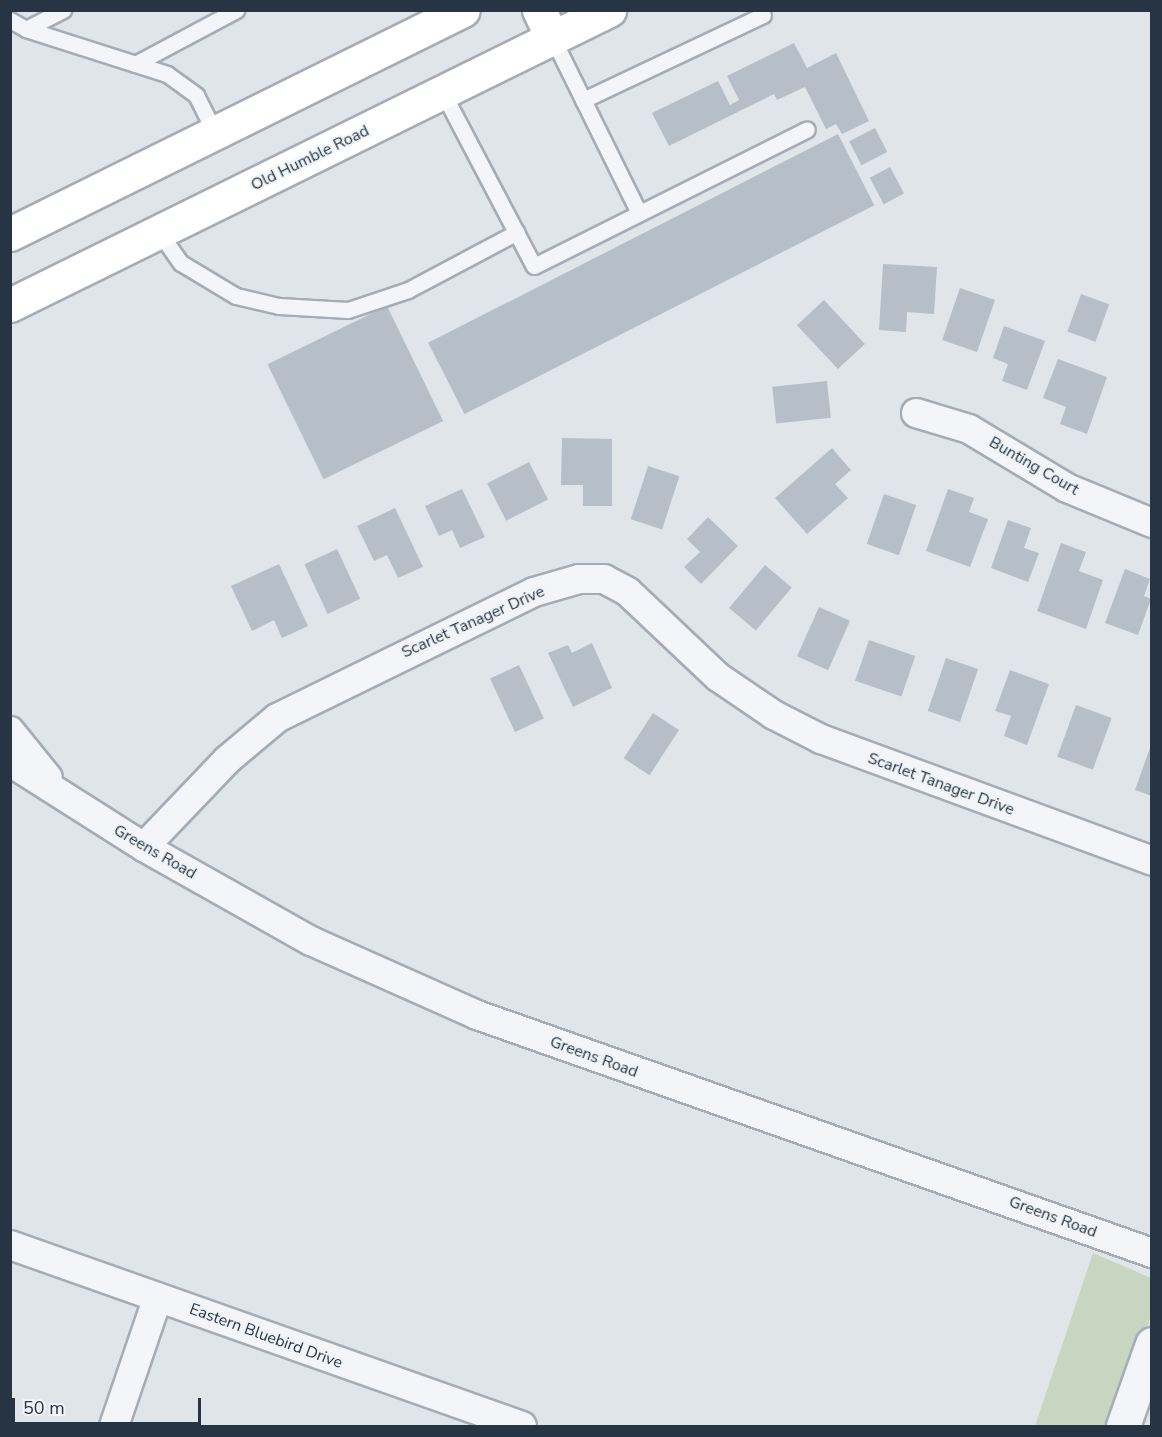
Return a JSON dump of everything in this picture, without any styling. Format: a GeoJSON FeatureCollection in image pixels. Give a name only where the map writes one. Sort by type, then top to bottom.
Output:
{"type":"FeatureCollection","features":[{"type":"Feature","properties":{"kind":"main road"},"geometry":{"type":"LineString","coordinates":[[10,234],[463,10]]}},
{"type":"Feature","properties":{"kind":"main road","name":"Old Humble Road"},"geometry":{"type":"LineString","coordinates":[[10,305],[443,93],[546,25],[609,10]]}},
{"type":"Feature","properties":{"kind":"street","name":"Bunting Court"},"geometry":{"type":"LineString","coordinates":[[916,413],[969,429],[1068,488],[1152,523]]}},
{"type":"Feature","properties":{"kind":"street","name":"Scarlet Tanager Drive"},"geometry":{"type":"LineString","coordinates":[[144,846],[227,760],[277,718],[405,652],[534,592],[579,579],[604,579],[628,592],[718,677],[774,715],[821,739],[1152,861]]}},
{"type":"Feature","properties":{"kind":"street","name":"Greens Road"},"geometry":{"type":"LineString","coordinates":[[10,731],[65,798]]}},
{"type":"Feature","properties":{"kind":"street","name":"Greens Road"},"geometry":{"type":"LineString","coordinates":[[10,762],[144,846],[311,941],[477,1014],[1152,1253]]}},
{"type":"Feature","properties":{"kind":"street","name":"Eastern Bluebird Drive"},"geometry":{"type":"LineString","coordinates":[[10,1245],[522,1426]]}},
{"type":"Feature","properties":{"kind":"street"},"geometry":{"type":"LineString","coordinates":[[114,1426],[158,1297]]}},
{"type":"Feature","properties":{"kind":"street"},"geometry":{"type":"LineString","coordinates":[[1123,1426],[1152,1344]]}},
{"type":"Feature","properties":{"kind":"lane"},"geometry":{"type":"LineString","coordinates":[[26,29],[63,10]]}},
{"type":"Feature","properties":{"kind":"lane"},"geometry":{"type":"LineString","coordinates":[[135,64],[236,10]]}},
{"type":"Feature","properties":{"kind":"lane"},"geometry":{"type":"LineString","coordinates":[[583,100],[763,15]]}},
{"type":"Feature","properties":{"kind":"lane"},"geometry":{"type":"LineString","coordinates":[[10,20],[26,29],[167,75],[196,95],[215,133]]}},
{"type":"Feature","properties":{"kind":"lane"},"geometry":{"type":"LineString","coordinates":[[546,25],[639,213]]}},
{"type":"Feature","properties":{"kind":"lane"},"geometry":{"type":"LineString","coordinates":[[443,93],[534,266],[807,129]]}},
{"type":"Feature","properties":{"kind":"lane"},"geometry":{"type":"LineString","coordinates":[[159,232],[181,263],[236,296],[279,306],[348,310],[408,291],[517,232]]}},
{"type":"Feature","properties":{"kind":"green space"},"geometry":{"type":"Polygon","coordinates":[[[1093,1253],[1151,1278],[1151,1316],[1114,1426],[1035,1426],[1093,1253]]]}},
{"type":"Feature","properties":{"kind":"building"},"geometry":{"type":"Polygon","coordinates":[[[794,43],[807,68],[836,53],[869,121],[842,134],[836,124],[826,129],[805,87],[777,100],[774,94],[669,146],[652,113],[718,81],[730,105],[739,100],[727,76],[794,43]]]}},
{"type":"Feature","properties":{"kind":"building"},"geometry":{"type":"Polygon","coordinates":[[[875,128],[887,152],[861,165],[849,141],[875,128]]]}},
{"type":"Feature","properties":{"kind":"building"},"geometry":{"type":"Polygon","coordinates":[[[838,134],[874,205],[464,414],[428,343],[838,134]]]}},
{"type":"Feature","properties":{"kind":"building"},"geometry":{"type":"Polygon","coordinates":[[[890,167],[904,193],[884,204],[870,178],[890,167]]]}},
{"type":"Feature","properties":{"kind":"building"},"geometry":{"type":"Polygon","coordinates":[[[883,264],[937,267],[934,314],[907,312],[906,332],[879,330],[883,264]]]}},
{"type":"Feature","properties":{"kind":"building"},"geometry":{"type":"Polygon","coordinates":[[[960,288],[995,300],[977,352],[942,340],[960,288]]]}},
{"type":"Feature","properties":{"kind":"building"},"geometry":{"type":"Polygon","coordinates":[[[1081,294],[1109,304],[1096,342],[1067,332],[1081,294]]]}},
{"type":"Feature","properties":{"kind":"building"},"geometry":{"type":"Polygon","coordinates":[[[824,300],[865,344],[838,369],[797,325],[824,300]]]}},
{"type":"Feature","properties":{"kind":"building"},"geometry":{"type":"Polygon","coordinates":[[[387,306],[443,421],[324,479],[267,364],[387,306]]]}},
{"type":"Feature","properties":{"kind":"building"},"geometry":{"type":"Polygon","coordinates":[[[1004,326],[1045,341],[1027,390],[1002,381],[1008,364],[993,358],[1004,326]]]}},
{"type":"Feature","properties":{"kind":"building"},"geometry":{"type":"Polygon","coordinates":[[[1058,359],[1107,377],[1087,434],[1060,424],[1066,407],[1043,398],[1058,359]]]}},
{"type":"Feature","properties":{"kind":"building"},"geometry":{"type":"Polygon","coordinates":[[[827,381],[831,418],[776,424],[772,387],[827,381]]]}},
{"type":"Feature","properties":{"kind":"building"},"geometry":{"type":"Polygon","coordinates":[[[562,438],[612,439],[612,506],[583,506],[583,485],[561,485],[562,438]]]}},
{"type":"Feature","properties":{"kind":"building"},"geometry":{"type":"Polygon","coordinates":[[[832,448],[851,470],[835,484],[848,498],[807,534],[775,498],[832,448]]]}},
{"type":"Feature","properties":{"kind":"building"},"geometry":{"type":"Polygon","coordinates":[[[529,462],[548,499],[506,521],[487,483],[529,462]]]}},
{"type":"Feature","properties":{"kind":"building"},"geometry":{"type":"Polygon","coordinates":[[[648,466],[679,476],[662,529],[631,519],[648,466]]]}},
{"type":"Feature","properties":{"kind":"building"},"geometry":{"type":"Polygon","coordinates":[[[462,489],[485,537],[460,548],[452,530],[439,536],[425,506],[462,489]]]}},
{"type":"Feature","properties":{"kind":"building"},"geometry":{"type":"Polygon","coordinates":[[[948,489],[974,498],[969,512],[988,519],[970,567],[926,551],[948,489]]]}},
{"type":"Feature","properties":{"kind":"building"},"geometry":{"type":"Polygon","coordinates":[[[884,494],[916,505],[899,555],[867,544],[884,494]]]}},
{"type":"Feature","properties":{"kind":"building"},"geometry":{"type":"Polygon","coordinates":[[[395,508],[423,567],[398,578],[387,555],[374,561],[357,526],[395,508]]]}},
{"type":"Feature","properties":{"kind":"building"},"geometry":{"type":"Polygon","coordinates":[[[708,517],[738,546],[701,584],[684,567],[700,552],[687,539],[708,517]]]}},
{"type":"Feature","properties":{"kind":"building"},"geometry":{"type":"Polygon","coordinates":[[[1008,520],[1031,528],[1024,548],[1039,553],[1028,582],[991,568],[1008,520]]]}},
{"type":"Feature","properties":{"kind":"building"},"geometry":{"type":"Polygon","coordinates":[[[1061,543],[1086,552],[1079,571],[1103,580],[1086,629],[1037,611],[1061,543]]]}},
{"type":"Feature","properties":{"kind":"building"},"geometry":{"type":"Polygon","coordinates":[[[337,549],[360,599],[328,614],[304,564],[337,549]]]}},
{"type":"Feature","properties":{"kind":"building"},"geometry":{"type":"Polygon","coordinates":[[[279,564],[308,626],[282,638],[274,620],[252,631],[231,586],[279,564]]]}},
{"type":"Feature","properties":{"kind":"building"},"geometry":{"type":"Polygon","coordinates":[[[765,565],[792,587],[756,630],[729,608],[765,565]]]}},
{"type":"Feature","properties":{"kind":"building"},"geometry":{"type":"Polygon","coordinates":[[[1125,569],[1150,579],[1144,596],[1151,599],[1138,635],[1105,623],[1125,569]]]}},
{"type":"Feature","properties":{"kind":"building"},"geometry":{"type":"Polygon","coordinates":[[[819,607],[850,621],[828,670],[797,656],[819,607]]]}},
{"type":"Feature","properties":{"kind":"building"},"geometry":{"type":"Polygon","coordinates":[[[869,640],[915,656],[901,697],[855,681],[869,640]]]}},
{"type":"Feature","properties":{"kind":"building"},"geometry":{"type":"Polygon","coordinates":[[[592,643],[612,688],[573,707],[548,653],[568,645],[572,653],[592,643]]]}},
{"type":"Feature","properties":{"kind":"building"},"geometry":{"type":"Polygon","coordinates":[[[946,658],[978,669],[960,722],[928,711],[946,658]]]}},
{"type":"Feature","properties":{"kind":"building"},"geometry":{"type":"Polygon","coordinates":[[[519,665],[544,718],[515,732],[490,679],[519,665]]]}},
{"type":"Feature","properties":{"kind":"building"},"geometry":{"type":"Polygon","coordinates":[[[1010,670],[1049,684],[1027,745],[1004,736],[1011,716],[995,711],[1010,670]]]}},
{"type":"Feature","properties":{"kind":"building"},"geometry":{"type":"Polygon","coordinates":[[[1076,705],[1112,718],[1093,770],[1057,757],[1076,705]]]}},
{"type":"Feature","properties":{"kind":"building"},"geometry":{"type":"Polygon","coordinates":[[[653,713],[679,730],[650,775],[624,758],[653,713]]]}},
{"type":"Feature","properties":{"kind":"building"},"geometry":{"type":"Polygon","coordinates":[[[1152,745],[1152,796],[1135,790],[1152,745]]]}}]}
